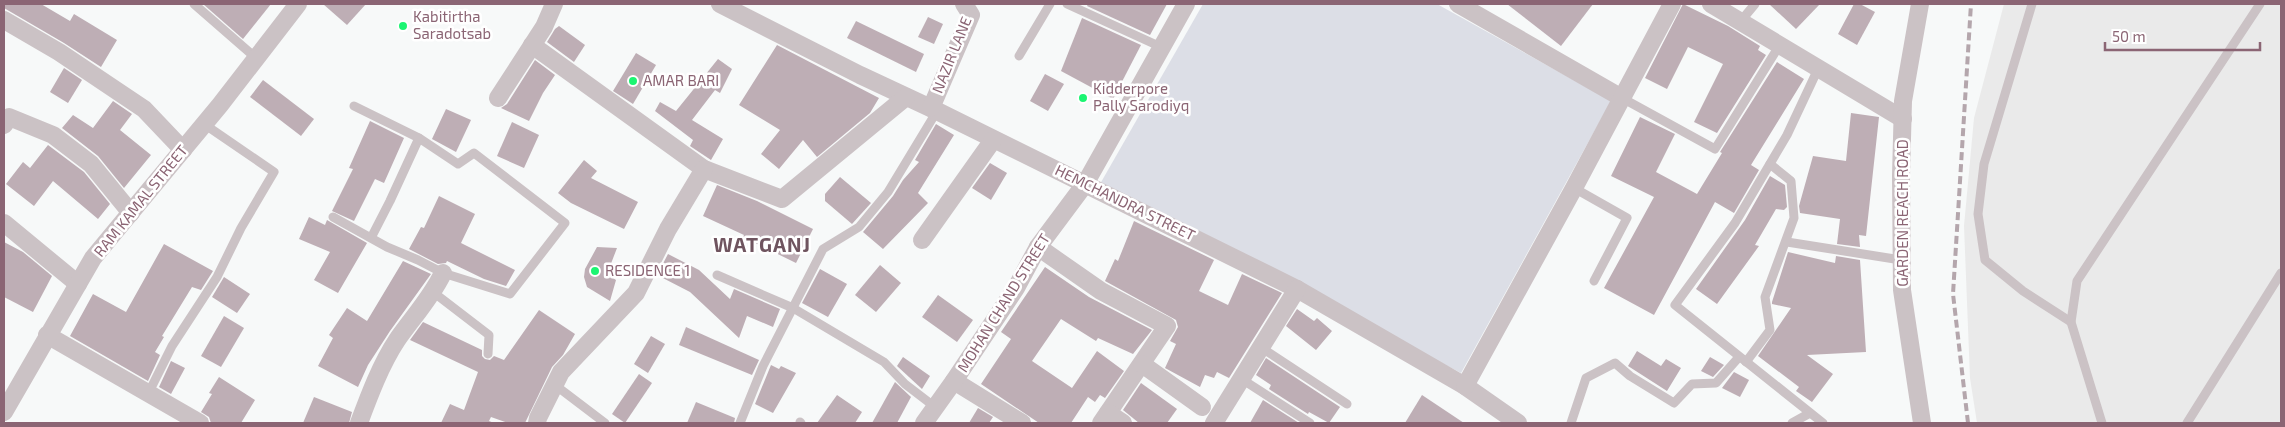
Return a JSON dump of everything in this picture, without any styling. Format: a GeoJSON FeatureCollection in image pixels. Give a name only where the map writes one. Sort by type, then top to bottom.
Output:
{"type":"FeatureCollection","features":[{"type":"Feature","properties":{"kind":"street","name":"RAM KAMAL STREET"},"geometry":{"type":"LineString","coordinates":[[4,412],[93,258],[204,124],[298,4]]}},
{"type":"Feature","properties":{"kind":"street"},"geometry":{"type":"LineString","coordinates":[[498,98],[544,27],[554,4]]}},
{"type":"Feature","properties":{"kind":"street","name":"HEMCHANDRA STREET"},"geometry":{"type":"LineString","coordinates":[[720,4],[1297,288],[1465,386],[1518,423]]}},
{"type":"Feature","properties":{"kind":"street","name":"NAZIR LANE"},"geometry":{"type":"LineString","coordinates":[[934,110],[972,15],[964,4]]}},
{"type":"Feature","properties":{"kind":"street","name":"MOHAN CHAND STREET"},"geometry":{"type":"LineString","coordinates":[[924,423],[1016,288],[1038,247],[1085,184],[1186,4]]}},
{"type":"Feature","properties":{"kind":"street"},"geometry":{"type":"LineString","coordinates":[[1458,4],[1622,98]]}},
{"type":"Feature","properties":{"kind":"street"},"geometry":{"type":"LineString","coordinates":[[1465,386],[1574,188],[1672,4]]}},
{"type":"Feature","properties":{"kind":"street"},"geometry":{"type":"LineString","coordinates":[[1711,4],[1903,119]]}},
{"type":"Feature","properties":{"kind":"street","name":"GARDEN REACH ROAD"},"geometry":{"type":"LineString","coordinates":[[1920,4],[1903,101],[1902,290],[1922,423]]}},
{"type":"Feature","properties":{"kind":"street"},"geometry":{"type":"LineString","coordinates":[[4,20],[59,52],[144,109],[183,150]]}},
{"type":"Feature","properties":{"kind":"street"},"geometry":{"type":"LineString","coordinates":[[532,45],[704,169],[782,199],[906,97]]}},
{"type":"Feature","properties":{"kind":"street"},"geometry":{"type":"LineString","coordinates":[[4,125],[9,117],[53,135],[91,164],[130,213]]}},
{"type":"Feature","properties":{"kind":"street"},"geometry":{"type":"LineString","coordinates":[[922,240],[993,140]]}},
{"type":"Feature","properties":{"kind":"street"},"geometry":{"type":"LineString","coordinates":[[537,423],[562,372],[636,294],[668,229],[704,169]]}},
{"type":"Feature","properties":{"kind":"street"},"geometry":{"type":"LineString","coordinates":[[4,223],[78,284]]}},
{"type":"Feature","properties":{"kind":"street"},"geometry":{"type":"LineString","coordinates":[[1038,247],[1101,291],[1167,326],[1105,418],[1123,423]]}},
{"type":"Feature","properties":{"kind":"street"},"geometry":{"type":"LineString","coordinates":[[359,423],[367,400],[397,341],[433,292],[442,273]]}},
{"type":"Feature","properties":{"kind":"street"},"geometry":{"type":"LineString","coordinates":[[1214,423],[1240,378],[1262,348],[1297,288]]}},
{"type":"Feature","properties":{"kind":"street"},"geometry":{"type":"LineString","coordinates":[[47,335],[200,423]]}},
{"type":"Feature","properties":{"kind":"street"},"geometry":{"type":"LineString","coordinates":[[1142,364],[1202,407]]}},
{"type":"Feature","properties":{"kind":"street"},"geometry":{"type":"LineString","coordinates":[[954,381],[1022,423]]}},
{"type":"Feature","properties":{"kind":"lane"},"geometry":{"type":"LineString","coordinates":[[194,4],[256,58]]}},
{"type":"Feature","properties":{"kind":"lane"},"geometry":{"type":"LineString","coordinates":[[1019,56],[1050,4]]}},
{"type":"Feature","properties":{"kind":"lane"},"geometry":{"type":"LineString","coordinates":[[1067,4],[1161,47]]}},
{"type":"Feature","properties":{"kind":"lane"},"geometry":{"type":"LineString","coordinates":[[1740,22],[1755,4]]}},
{"type":"Feature","properties":{"kind":"lane"},"geometry":{"type":"LineString","coordinates":[[2032,4],[1984,164],[1978,214],[1985,260],[2023,291],[2071,322]]}},
{"type":"Feature","properties":{"kind":"lane"},"geometry":{"type":"LineString","coordinates":[[2102,423],[2071,322],[2078,280],[2260,4]]}},
{"type":"Feature","properties":{"kind":"lane"},"geometry":{"type":"LineString","coordinates":[[1622,98],[1715,149],[1779,46]]}},
{"type":"Feature","properties":{"kind":"lane"},"geometry":{"type":"LineString","coordinates":[[1818,69],[1786,135],[1735,223],[1675,306],[1823,423]]}},
{"type":"Feature","properties":{"kind":"lane"},"geometry":{"type":"LineString","coordinates":[[333,217],[372,236],[387,247],[442,273],[510,294],[565,223],[474,153],[458,164],[419,138],[354,106]]}},
{"type":"Feature","properties":{"kind":"lane"},"geometry":{"type":"LineString","coordinates":[[740,423],[763,366],[823,249],[859,227],[888,192],[934,110]]}},
{"type":"Feature","properties":{"kind":"lane"},"geometry":{"type":"LineString","coordinates":[[148,394],[172,346],[217,277],[274,172],[204,124]]}},
{"type":"Feature","properties":{"kind":"lane"},"geometry":{"type":"LineString","coordinates":[[372,236],[419,138]]}},
{"type":"Feature","properties":{"kind":"lane"},"geometry":{"type":"LineString","coordinates":[[1571,423],[1586,378],[1615,364],[1630,376],[1674,403],[1692,384],[1716,383],[1743,360],[1770,330],[1765,297],[1794,218],[1791,181],[1770,164]]}},
{"type":"Feature","properties":{"kind":"lane"},"geometry":{"type":"LineString","coordinates":[[1574,188],[1627,218],[1594,281]]}},
{"type":"Feature","properties":{"kind":"lane"},"geometry":{"type":"LineString","coordinates":[[1786,242],[1902,260]]}},
{"type":"Feature","properties":{"kind":"lane"},"geometry":{"type":"LineString","coordinates":[[2187,423],[2281,273]]}},
{"type":"Feature","properties":{"kind":"lane"},"geometry":{"type":"LineString","coordinates":[[717,275],[793,308],[884,362],[905,384],[935,407]]}},
{"type":"Feature","properties":{"kind":"lane"},"geometry":{"type":"LineString","coordinates":[[433,292],[489,335],[488,354]]}},
{"type":"Feature","properties":{"kind":"lane"},"geometry":{"type":"LineString","coordinates":[[1262,348],[1347,404]]}},
{"type":"Feature","properties":{"kind":"lane"},"geometry":{"type":"LineString","coordinates":[[1240,378],[1310,423]]}},
{"type":"Feature","properties":{"kind":"lane"},"geometry":{"type":"LineString","coordinates":[[555,385],[605,423]]}},
{"type":"Feature","properties":{"kind":"lane"},"geometry":{"type":"LineString","coordinates":[[1792,423],[1810,413]]}},
{"type":"Feature","properties":{"kind":"shaded area"},"geometry":{"type":"Polygon","coordinates":[[[1203,4],[1437,4],[1611,101],[1461,373],[1100,184],[1203,4]]]}},
{"type":"Feature","properties":{"kind":"shaded area"},"geometry":{"type":"Polygon","coordinates":[[[2004,4],[2281,4],[2281,423],[1977,423],[1970,378],[1964,226],[1974,118],[2004,4]]]}},
{"type":"Feature","properties":{"kind":"building"},"geometry":{"type":"Polygon","coordinates":[[[4,4],[41,4],[70,21],[74,14],[117,40],[101,67],[4,8],[4,4]]]}},
{"type":"Feature","properties":{"kind":"building"},"geometry":{"type":"Polygon","coordinates":[[[203,4],[271,4],[243,39],[203,4]]]}},
{"type":"Feature","properties":{"kind":"building"},"geometry":{"type":"Polygon","coordinates":[[[323,4],[366,4],[347,25],[323,4]]]}},
{"type":"Feature","properties":{"kind":"building"},"geometry":{"type":"Polygon","coordinates":[[[1088,4],[1167,4],[1150,35],[1087,6],[1088,4]]]}},
{"type":"Feature","properties":{"kind":"building"},"geometry":{"type":"Polygon","coordinates":[[[1507,4],[1593,4],[1561,46],[1507,4]]]}},
{"type":"Feature","properties":{"kind":"building"},"geometry":{"type":"Polygon","coordinates":[[[1683,4],[1728,26],[1760,46],[1758,50],[1766,55],[1717,133],[1694,122],[1723,64],[1688,47],[1667,89],[1645,78],[1683,4]]]}},
{"type":"Feature","properties":{"kind":"building"},"geometry":{"type":"Polygon","coordinates":[[[1769,4],[1820,4],[1796,29],[1769,4]]]}},
{"type":"Feature","properties":{"kind":"building"},"geometry":{"type":"Polygon","coordinates":[[[1854,4],[1860,4],[1875,12],[1857,45],[1838,34],[1854,4]]]}},
{"type":"Feature","properties":{"kind":"building"},"geometry":{"type":"Polygon","coordinates":[[[928,17],[943,24],[934,44],[918,37],[928,17]]]}},
{"type":"Feature","properties":{"kind":"building"},"geometry":{"type":"Polygon","coordinates":[[[1082,18],[1141,45],[1113,99],[1061,71],[1082,18]]]}},
{"type":"Feature","properties":{"kind":"building"},"geometry":{"type":"Polygon","coordinates":[[[856,21],[924,54],[916,72],[847,38],[856,21]]]}},
{"type":"Feature","properties":{"kind":"building"},"geometry":{"type":"Polygon","coordinates":[[[559,26],[585,45],[574,62],[547,42],[559,26]]]}},
{"type":"Feature","properties":{"kind":"building"},"geometry":{"type":"Polygon","coordinates":[[[777,45],[879,98],[870,113],[817,157],[803,140],[779,169],[761,154],[780,130],[739,105],[777,45]]]}},
{"type":"Feature","properties":{"kind":"building","name":"AMAR BARI"},"geometry":{"type":"Polygon","coordinates":[[[636,53],[656,65],[633,104],[613,91],[636,53]]]}},
{"type":"Feature","properties":{"kind":"building"},"geometry":{"type":"Polygon","coordinates":[[[718,59],[732,69],[720,93],[715,90],[692,120],[723,139],[711,160],[690,146],[693,140],[655,111],[660,102],[676,111],[718,59]]]}},
{"type":"Feature","properties":{"kind":"building"},"geometry":{"type":"Polygon","coordinates":[[[535,60],[555,75],[543,93],[529,121],[501,108],[507,104],[535,60]]]}},
{"type":"Feature","properties":{"kind":"building"},"geometry":{"type":"Polygon","coordinates":[[[1777,62],[1804,79],[1751,165],[1759,170],[1734,213],[1715,202],[1654,315],[1604,288],[1654,197],[1611,176],[1640,117],[1675,134],[1656,172],[1697,194],[1722,153],[1720,152],[1777,62]]]}},
{"type":"Feature","properties":{"kind":"building"},"geometry":{"type":"Polygon","coordinates":[[[64,68],[82,80],[68,103],[50,92],[64,68]]]}},
{"type":"Feature","properties":{"kind":"building"},"geometry":{"type":"Polygon","coordinates":[[[1045,74],[1064,84],[1048,111],[1030,101],[1045,74]]]}},
{"type":"Feature","properties":{"kind":"building"},"geometry":{"type":"Polygon","coordinates":[[[263,80],[314,119],[301,136],[250,97],[263,80]]]}},
{"type":"Feature","properties":{"kind":"building"},"geometry":{"type":"Polygon","coordinates":[[[113,101],[132,114],[120,130],[151,155],[124,188],[98,156],[62,128],[73,115],[93,128],[113,101]]]}},
{"type":"Feature","properties":{"kind":"building"},"geometry":{"type":"Polygon","coordinates":[[[446,109],[471,120],[456,152],[432,139],[446,109]]]}},
{"type":"Feature","properties":{"kind":"building"},"geometry":{"type":"Polygon","coordinates":[[[1851,113],[1879,117],[1866,236],[1859,235],[1860,247],[1837,244],[1840,219],[1800,213],[1799,206],[1813,156],[1846,161],[1851,113]]]}},
{"type":"Feature","properties":{"kind":"building"},"geometry":{"type":"Polygon","coordinates":[[[370,121],[404,138],[384,183],[375,179],[354,221],[332,211],[353,169],[349,168],[370,121]]]}},
{"type":"Feature","properties":{"kind":"building"},"geometry":{"type":"Polygon","coordinates":[[[512,122],[539,135],[524,168],[497,156],[512,122]]]}},
{"type":"Feature","properties":{"kind":"building"},"geometry":{"type":"Polygon","coordinates":[[[936,124],[954,135],[918,193],[928,203],[883,249],[863,232],[919,162],[915,160],[936,124]]]}},
{"type":"Feature","properties":{"kind":"building"},"geometry":{"type":"Polygon","coordinates":[[[48,145],[84,172],[110,204],[98,219],[53,181],[34,206],[6,184],[23,162],[30,168],[48,145]]]}},
{"type":"Feature","properties":{"kind":"building"},"geometry":{"type":"Polygon","coordinates":[[[584,160],[597,171],[591,178],[638,202],[624,229],[571,203],[558,193],[584,160]]]}},
{"type":"Feature","properties":{"kind":"building"},"geometry":{"type":"Polygon","coordinates":[[[990,163],[1007,173],[991,200],[972,188],[990,163]]]}},
{"type":"Feature","properties":{"kind":"building"},"geometry":{"type":"Polygon","coordinates":[[[1770,176],[1785,185],[1787,207],[1784,210],[1776,209],[1755,245],[1759,246],[1717,304],[1696,289],[1745,220],[1770,176]]]}},
{"type":"Feature","properties":{"kind":"building"},"geometry":{"type":"Polygon","coordinates":[[[840,177],[871,203],[852,224],[825,201],[825,194],[840,177]]]}},
{"type":"Feature","properties":{"kind":"building"},"geometry":{"type":"Polygon","coordinates":[[[717,185],[757,201],[813,229],[796,263],[743,237],[744,235],[703,216],[717,185]]]}},
{"type":"Feature","properties":{"kind":"building"},"geometry":{"type":"Polygon","coordinates":[[[439,196],[475,214],[461,243],[515,270],[506,286],[484,279],[447,261],[446,263],[438,264],[409,249],[421,227],[424,228],[439,196]]]}},
{"type":"Feature","properties":{"kind":"building"},"geometry":{"type":"Polygon","coordinates":[[[309,217],[325,225],[327,220],[367,243],[338,293],[314,280],[330,252],[299,239],[309,217]]]}},
{"type":"Feature","properties":{"kind":"building"},"geometry":{"type":"Polygon","coordinates":[[[1134,221],[1214,260],[1199,291],[1228,305],[1242,274],[1282,293],[1229,378],[1217,372],[1214,378],[1205,375],[1200,387],[1165,368],[1176,344],[1170,341],[1178,327],[1176,320],[1105,281],[1115,259],[1118,261],[1134,221]]]}},
{"type":"Feature","properties":{"kind":"building"},"geometry":{"type":"Polygon","coordinates":[[[4,242],[23,252],[52,276],[33,312],[4,297],[4,242]]]}},
{"type":"Feature","properties":{"kind":"building"},"geometry":{"type":"Polygon","coordinates":[[[164,244],[213,271],[201,290],[192,287],[162,336],[164,337],[155,352],[160,355],[148,381],[70,336],[93,294],[126,312],[164,244]]]}},
{"type":"Feature","properties":{"kind":"building","name":"RESIDENCE 1"},"geometry":{"type":"Polygon","coordinates":[[[597,247],[617,248],[607,274],[616,280],[610,301],[587,287],[584,277],[585,269],[597,247]]]}},
{"type":"Feature","properties":{"kind":"building"},"geometry":{"type":"Polygon","coordinates":[[[1788,252],[1835,263],[1836,256],[1860,260],[1866,352],[1807,355],[1833,374],[1812,402],[1796,391],[1799,387],[1758,356],[1791,308],[1772,304],[1788,252]]]}},
{"type":"Feature","properties":{"kind":"building"},"geometry":{"type":"Polygon","coordinates":[[[668,254],[699,270],[730,299],[734,289],[780,309],[773,327],[747,316],[739,338],[690,292],[657,275],[668,254]]]}},
{"type":"Feature","properties":{"kind":"building"},"geometry":{"type":"Polygon","coordinates":[[[403,261],[431,274],[368,365],[358,387],[318,366],[333,338],[329,335],[347,308],[367,321],[403,261]]]}},
{"type":"Feature","properties":{"kind":"building"},"geometry":{"type":"Polygon","coordinates":[[[880,265],[901,283],[876,312],[855,295],[880,265]]]}},
{"type":"Feature","properties":{"kind":"building"},"geometry":{"type":"Polygon","coordinates":[[[1045,267],[1089,297],[1152,330],[1133,354],[1098,338],[1096,341],[1061,319],[1032,361],[1072,388],[1097,351],[1124,371],[1105,398],[1100,395],[1095,402],[1088,397],[1071,423],[1039,423],[981,384],[1011,339],[1001,332],[1045,267]]]}},
{"type":"Feature","properties":{"kind":"building"},"geometry":{"type":"Polygon","coordinates":[[[820,269],[847,284],[828,317],[802,303],[820,269]]]}},
{"type":"Feature","properties":{"kind":"building"},"geometry":{"type":"Polygon","coordinates":[[[224,277],[250,294],[237,313],[212,297],[224,277]]]}},
{"type":"Feature","properties":{"kind":"building"},"geometry":{"type":"Polygon","coordinates":[[[938,295],[973,320],[957,342],[922,317],[938,295]]]}},
{"type":"Feature","properties":{"kind":"building"},"geometry":{"type":"Polygon","coordinates":[[[1297,309],[1314,321],[1317,318],[1332,331],[1316,350],[1286,326],[1297,309]]]}},
{"type":"Feature","properties":{"kind":"building"},"geometry":{"type":"Polygon","coordinates":[[[539,310],[575,334],[563,355],[552,367],[525,423],[508,423],[491,417],[489,421],[494,423],[441,423],[450,404],[464,410],[478,372],[410,340],[423,322],[482,350],[482,356],[485,359],[490,360],[494,356],[504,360],[539,310]]]}},
{"type":"Feature","properties":{"kind":"building"},"geometry":{"type":"Polygon","coordinates":[[[224,316],[244,328],[221,367],[201,356],[224,316]]]}},
{"type":"Feature","properties":{"kind":"building"},"geometry":{"type":"Polygon","coordinates":[[[686,327],[759,360],[752,375],[679,345],[686,327]]]}},
{"type":"Feature","properties":{"kind":"building"},"geometry":{"type":"Polygon","coordinates":[[[651,336],[665,344],[648,373],[634,364],[651,336]]]}},
{"type":"Feature","properties":{"kind":"building"},"geometry":{"type":"Polygon","coordinates":[[[1637,351],[1661,366],[1666,359],[1681,368],[1667,391],[1628,366],[1637,351]]]}},
{"type":"Feature","properties":{"kind":"building"},"geometry":{"type":"Polygon","coordinates":[[[903,357],[930,376],[922,389],[897,366],[903,357]]]}},
{"type":"Feature","properties":{"kind":"building"},"geometry":{"type":"Polygon","coordinates":[[[1710,357],[1724,365],[1713,377],[1701,371],[1710,357]]]}},
{"type":"Feature","properties":{"kind":"building"},"geometry":{"type":"Polygon","coordinates":[[[1266,358],[1340,407],[1329,423],[1309,412],[1308,414],[1269,389],[1271,385],[1256,375],[1266,358]]]}},
{"type":"Feature","properties":{"kind":"building"},"geometry":{"type":"Polygon","coordinates":[[[171,361],[185,368],[171,394],[159,387],[171,361]]]}},
{"type":"Feature","properties":{"kind":"building"},"geometry":{"type":"Polygon","coordinates":[[[771,365],[779,369],[781,366],[796,373],[773,413],[755,404],[771,365]]]}},
{"type":"Feature","properties":{"kind":"building"},"geometry":{"type":"Polygon","coordinates":[[[1734,372],[1749,380],[1740,397],[1722,388],[1734,372]]]}},
{"type":"Feature","properties":{"kind":"building"},"geometry":{"type":"Polygon","coordinates":[[[639,374],[652,383],[625,423],[612,414],[639,374]]]}},
{"type":"Feature","properties":{"kind":"building"},"geometry":{"type":"Polygon","coordinates":[[[219,377],[255,400],[241,423],[211,423],[209,417],[201,412],[212,394],[209,393],[219,377]]]}},
{"type":"Feature","properties":{"kind":"building"},"geometry":{"type":"Polygon","coordinates":[[[895,382],[911,397],[897,423],[872,423],[895,382]]]}},
{"type":"Feature","properties":{"kind":"building"},"geometry":{"type":"Polygon","coordinates":[[[1141,383],[1177,409],[1167,423],[1139,423],[1123,410],[1141,383]]]}},
{"type":"Feature","properties":{"kind":"building"},"geometry":{"type":"Polygon","coordinates":[[[837,395],[862,412],[855,423],[817,423],[837,395]]]}},
{"type":"Feature","properties":{"kind":"building"},"geometry":{"type":"Polygon","coordinates":[[[1422,395],[1464,423],[1405,423],[1422,395]]]}},
{"type":"Feature","properties":{"kind":"building"},"geometry":{"type":"Polygon","coordinates":[[[314,397],[352,412],[349,423],[303,423],[314,397]]]}},
{"type":"Feature","properties":{"kind":"building"},"geometry":{"type":"Polygon","coordinates":[[[1263,400],[1299,423],[1250,423],[1263,400]]]}},
{"type":"Feature","properties":{"kind":"building"},"geometry":{"type":"Polygon","coordinates":[[[696,402],[735,418],[734,423],[687,423],[696,402]]]}},
{"type":"Feature","properties":{"kind":"building"},"geometry":{"type":"Polygon","coordinates":[[[978,408],[993,417],[989,423],[969,423],[978,408]]]}},
{"type":"Feature","properties":{"kind":"railway"},"geometry":{"type":"LineString","coordinates":[[1968,423],[1953,294],[1971,4]]}},
{"type":"Feature","properties":{"kind":"place","name":"Kabitirtha Saradotsab"},"geometry":{"type":"Point","coordinates":[403,26]}},
{"type":"Feature","properties":{"kind":"place","name":"AMAR BARI"},"geometry":{"type":"Point","coordinates":[633,81]}},
{"type":"Feature","properties":{"kind":"place","name":"Kidderpore Pally Sarodiyq"},"geometry":{"type":"Point","coordinates":[1083,98]}},
{"type":"Feature","properties":{"kind":"place","name":"RESIDENCE 1"},"geometry":{"type":"Point","coordinates":[595,271]}},
{"type":"Feature","properties":{"kind":"district","name":"WATGANJ"},"geometry":{"type":"Point","coordinates":[762,245]}}]}
